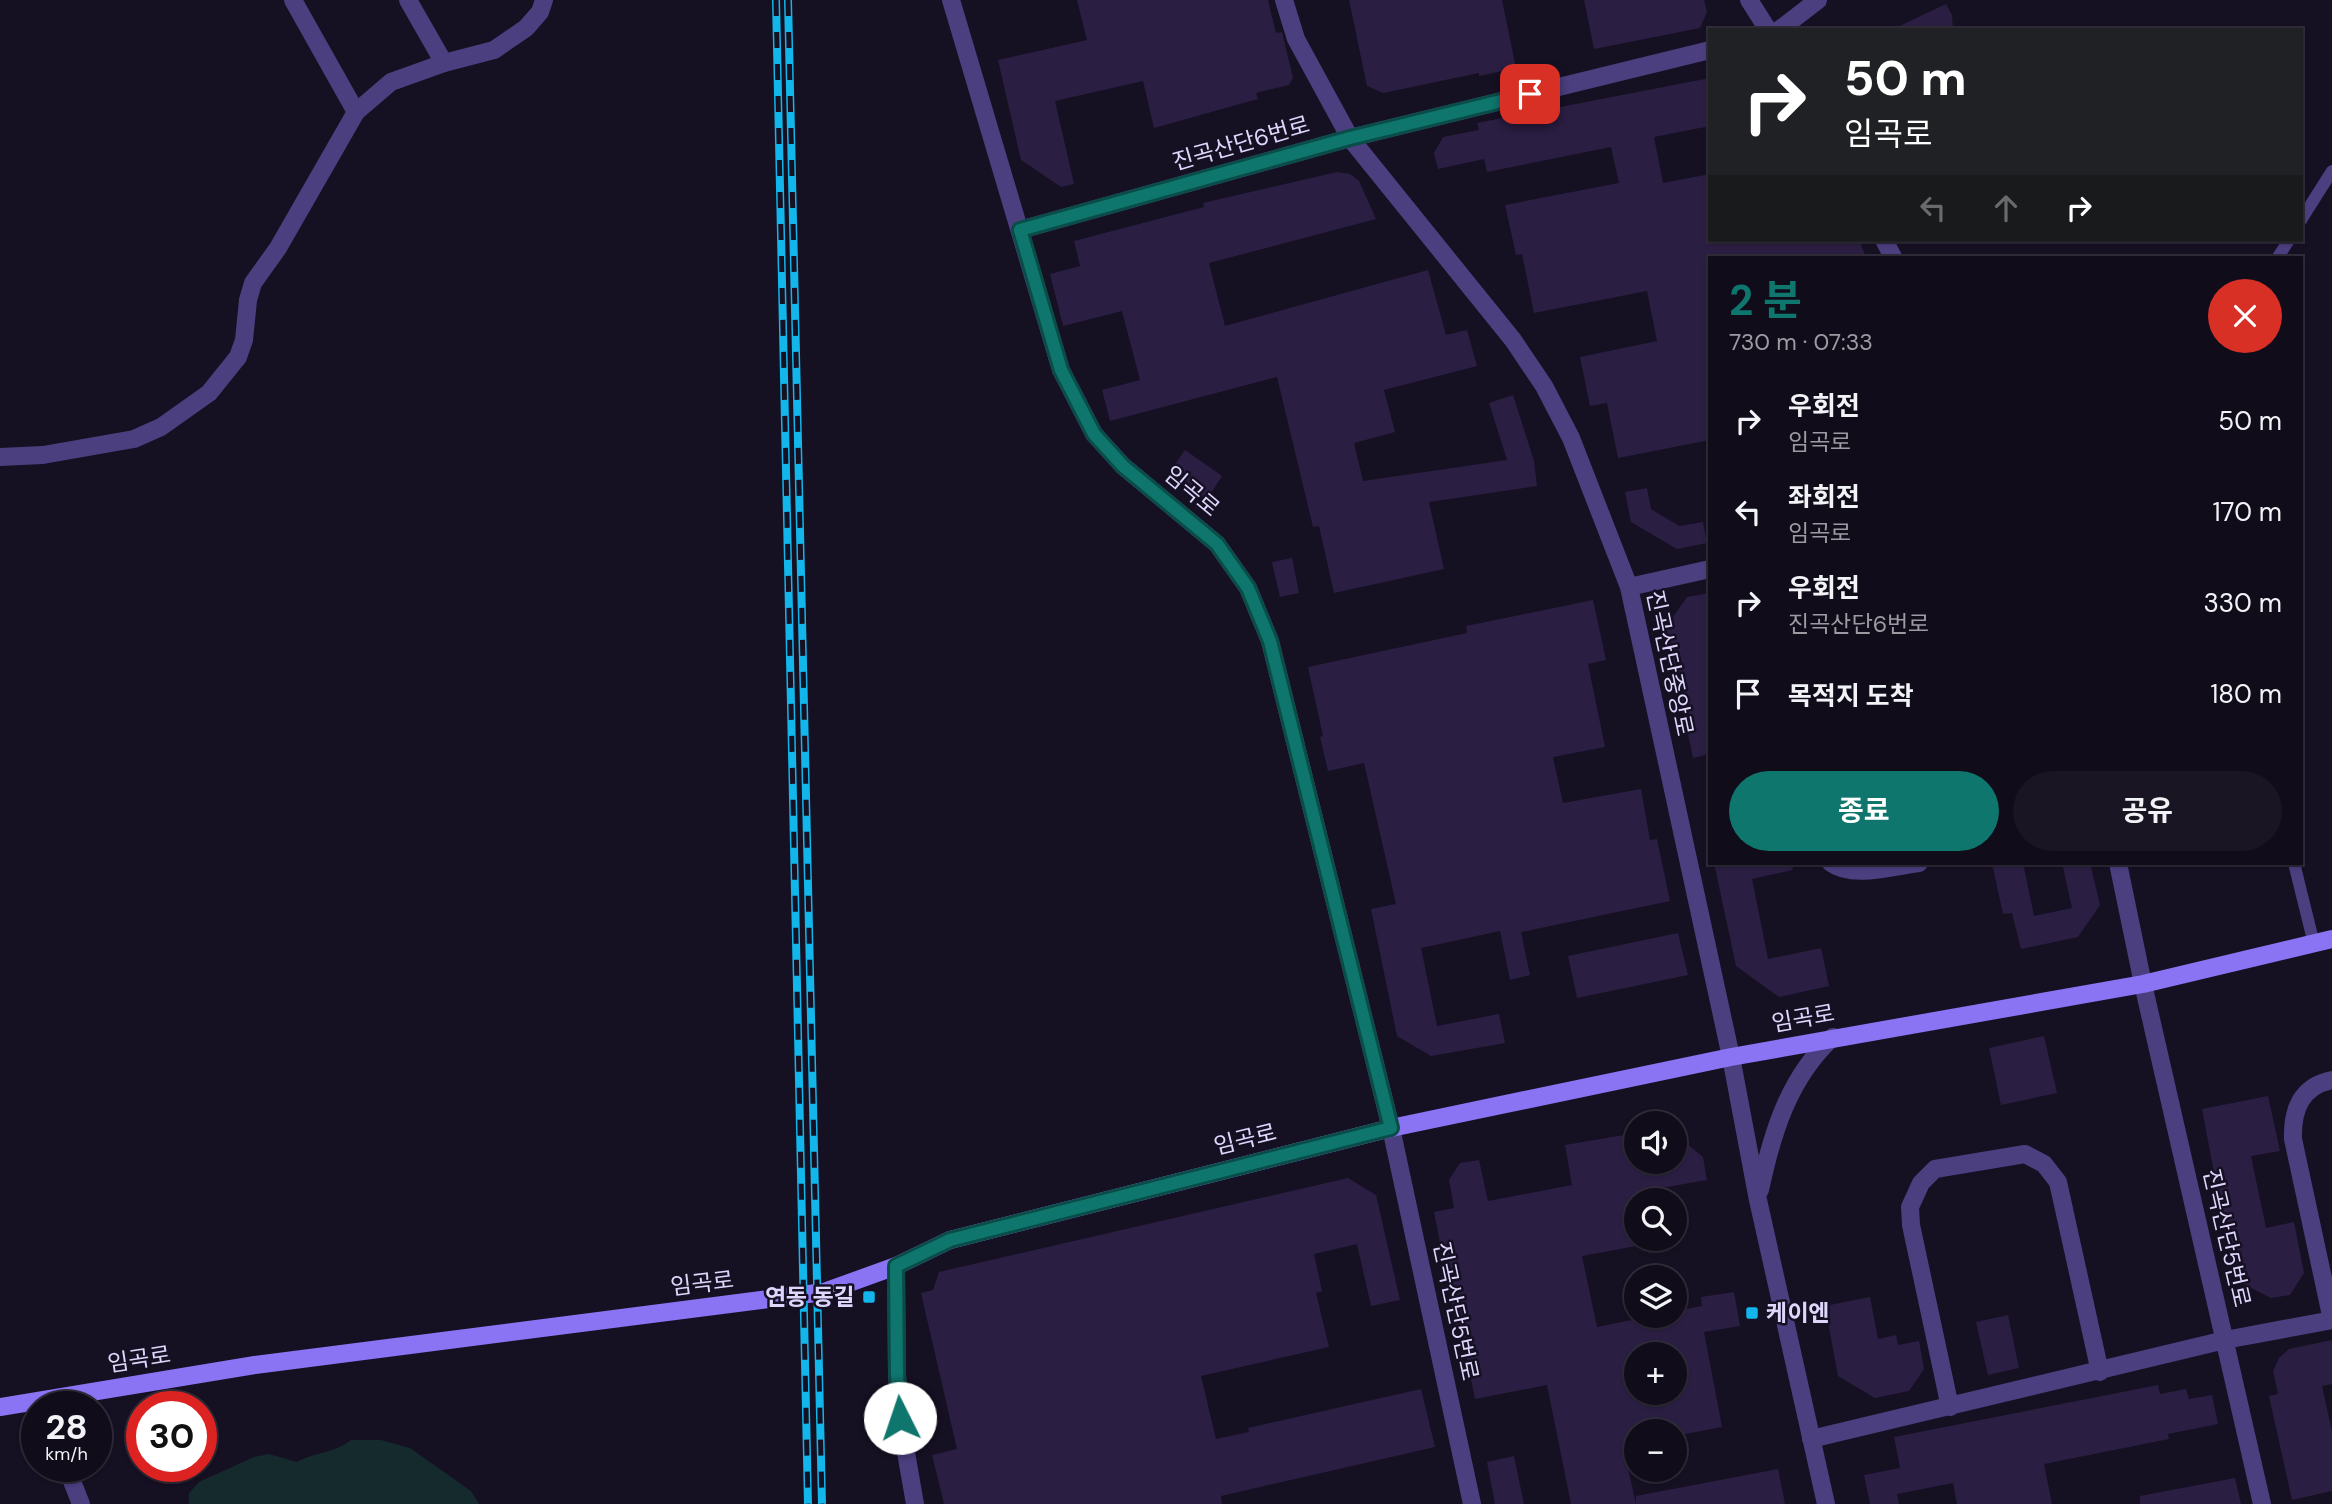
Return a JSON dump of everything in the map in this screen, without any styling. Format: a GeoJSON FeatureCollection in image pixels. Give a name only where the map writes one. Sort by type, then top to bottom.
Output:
{"type":"FeatureCollection","features":[{"type":"Feature","properties":{"kind":"main road","name":"임곡로"},"geometry":{"type":"LineString","coordinates":[[109,1391],[255,1365],[824,1293],[896,1266],[950,1240],[1391,1128],[1731,1057],[2143,984],[2332,939]]}},
{"type":"Feature","properties":{"kind":"main road","name":"임곡로"},"geometry":{"type":"LineString","coordinates":[[0,1407],[21,1405]]}},
{"type":"Feature","properties":{"kind":"street"},"geometry":{"type":"LineString","coordinates":[[293,0],[356,112]]}},
{"type":"Feature","properties":{"kind":"street"},"geometry":{"type":"LineString","coordinates":[[408,0],[444,63]]}},
{"type":"Feature","properties":{"kind":"street"},"geometry":{"type":"LineString","coordinates":[[0,457],[43,455],[134,439],[161,427],[209,393],[238,358],[244,340],[248,300],[253,283],[278,248],[356,112],[391,82],[444,63],[494,50],[526,28],[540,12],[544,0]]}},
{"type":"Feature","properties":{"kind":"street"},"geometry":{"type":"LineString","coordinates":[[951,0],[1020,230]]}},
{"type":"Feature","properties":{"kind":"street","name":"진곡산단중앙로"},"geometry":{"type":"LineString","coordinates":[[1284,0],[1296,39],[1350,138],[1513,340],[1544,386],[1572,438],[1629,587],[1731,1057],[1758,1200],[1826,1504]]}},
{"type":"Feature","properties":{"kind":"street"},"geometry":{"type":"LineString","coordinates":[[1749,0],[1767,28]]}},
{"type":"Feature","properties":{"kind":"street"},"geometry":{"type":"LineString","coordinates":[[1782,28],[1818,0]]}},
{"type":"Feature","properties":{"kind":"street","name":"진곡산단6번로"},"geometry":{"type":"LineString","coordinates":[[1020,230],[1350,138],[1708,50]]}},
{"type":"Feature","properties":{"kind":"street","name":"임곡로"},"geometry":{"type":"LineString","coordinates":[[1020,230],[1061,370],[1094,434],[1123,466],[1217,544],[1248,588],[1270,641],[1391,1128]]}},
{"type":"Feature","properties":{"kind":"street"},"geometry":{"type":"LineString","coordinates":[[1629,587],[1708,569]]}},
{"type":"Feature","properties":{"kind":"street"},"geometry":{"type":"LineString","coordinates":[[1836,865],[1861,870],[1902,865]]}},
{"type":"Feature","properties":{"kind":"street"},"geometry":{"type":"LineString","coordinates":[[2118,865],[2143,984]]}},
{"type":"Feature","properties":{"kind":"street","name":"진곡산단5번로"},"geometry":{"type":"LineString","coordinates":[[2143,984],[2262,1504]]}},
{"type":"Feature","properties":{"kind":"street"},"geometry":{"type":"LineString","coordinates":[[1758,1200],[1779,1116],[1818,1051],[1833,1038]]}},
{"type":"Feature","properties":{"kind":"street"},"geometry":{"type":"LineString","coordinates":[[1811,1439],[2225,1340],[2332,1320],[2293,1139],[2292,1120],[2303,1096],[2317,1083],[2332,1080]]}},
{"type":"Feature","properties":{"kind":"street","name":"진곡산단5번로"},"geometry":{"type":"LineString","coordinates":[[1391,1128],[1472,1504]]}},
{"type":"Feature","properties":{"kind":"street"},"geometry":{"type":"LineString","coordinates":[[1950,1407],[1911,1225],[1910,1207],[1915,1195],[1921,1183],[1935,1169],[2025,1154],[2044,1164],[2058,1182],[2100,1372]]}},
{"type":"Feature","properties":{"kind":"street"},"geometry":{"type":"LineString","coordinates":[[896,1266],[899,1407],[915,1504]]}},
{"type":"Feature","properties":{"kind":"street"},"geometry":{"type":"LineString","coordinates":[[72,1482],[81,1504]]}},
{"type":"Feature","properties":{"kind":"lane"},"geometry":{"type":"LineString","coordinates":[[2303,217],[2332,171]]}},
{"type":"Feature","properties":{"kind":"lane"},"geometry":{"type":"LineString","coordinates":[[2294,865],[2314,944]]}},
{"type":"Feature","properties":{"kind":"green space"},"geometry":{"type":"Polygon","coordinates":[[[351,1440],[381,1440],[410,1448],[471,1491],[479,1504],[189,1504],[189,1493],[199,1482],[217,1482],[217,1474],[254,1457],[269,1454],[297,1462],[338,1448],[351,1440]]]}},
{"type":"Feature","properties":{"kind":"building"},"geometry":{"type":"Polygon","coordinates":[[[1077,0],[1268,0],[1276,33],[1282,32],[1293,78],[1289,85],[1256,93],[1258,99],[1154,128],[1143,81],[1055,101],[1074,184],[1061,187],[1021,160],[998,60],[1087,40],[1077,0]]]}},
{"type":"Feature","properties":{"kind":"building"},"geometry":{"type":"Polygon","coordinates":[[[1349,0],[1502,0],[1516,68],[1383,93],[1367,86],[1349,0]]]}},
{"type":"Feature","properties":{"kind":"building"},"geometry":{"type":"Polygon","coordinates":[[[1584,0],[1704,0],[1707,12],[1700,28],[1594,49],[1584,0]]]}},
{"type":"Feature","properties":{"kind":"building"},"geometry":{"type":"Polygon","coordinates":[[[1946,4],[1952,15],[1953,28],[1895,28],[1946,4]]]}},
{"type":"Feature","properties":{"kind":"building"},"geometry":{"type":"Polygon","coordinates":[[[1708,78],[1708,126],[1654,137],[1663,183],[1708,174],[1708,242],[1860,242],[1866,256],[1708,256],[1708,440],[1618,458],[1607,403],[1590,406],[1580,357],[1657,341],[1647,291],[1534,313],[1522,254],[1516,255],[1505,205],[1619,183],[1611,147],[1487,172],[1484,159],[1438,169],[1434,153],[1443,137],[1479,130],[1477,123],[1708,78]]]}},
{"type":"Feature","properties":{"kind":"building"},"geometry":{"type":"Polygon","coordinates":[[[1337,172],[1350,174],[1359,181],[1376,219],[1209,263],[1225,326],[1428,270],[1446,335],[1467,330],[1477,366],[1384,390],[1395,432],[1354,443],[1363,481],[1507,460],[1489,403],[1513,395],[1534,461],[1537,486],[1429,502],[1444,569],[1334,593],[1319,526],[1313,527],[1277,377],[1110,421],[1102,390],[1140,380],[1122,311],[1063,326],[1050,274],[1080,266],[1074,241],[1204,207],[1203,203],[1337,172]]]}},
{"type":"Feature","properties":{"kind":"building"},"geometry":{"type":"Polygon","coordinates":[[[1185,450],[1222,476],[1206,501],[1168,474],[1185,450]]]}},
{"type":"Feature","properties":{"kind":"building"},"geometry":{"type":"Polygon","coordinates":[[[1647,488],[1651,509],[1679,526],[1703,522],[1707,543],[1677,549],[1631,522],[1625,492],[1647,488]]]}},
{"type":"Feature","properties":{"kind":"building"},"geometry":{"type":"Polygon","coordinates":[[[1292,558],[1299,593],[1280,597],[1272,562],[1292,558]]]}},
{"type":"Feature","properties":{"kind":"building"},"geometry":{"type":"Polygon","coordinates":[[[1708,593],[1708,754],[1693,758],[1666,627],[1687,597],[1708,593]]]}},
{"type":"Feature","properties":{"kind":"building"},"geometry":{"type":"Polygon","coordinates":[[[1593,600],[1606,660],[1588,664],[1605,747],[1553,757],[1563,803],[1641,789],[1650,840],[1657,839],[1670,901],[1521,932],[1530,975],[1510,980],[1500,931],[1421,948],[1437,1026],[1499,1014],[1505,1043],[1431,1056],[1397,1036],[1371,909],[1396,904],[1364,763],[1328,771],[1308,667],[1467,633],[1466,626],[1593,600]]]}},
{"type":"Feature","properties":{"kind":"building"},"geometry":{"type":"Polygon","coordinates":[[[1714,865],[1792,865],[1793,870],[1752,879],[1768,959],[1821,948],[1829,986],[1779,997],[1736,966],[1714,865]]]}},
{"type":"Feature","properties":{"kind":"building"},"geometry":{"type":"Polygon","coordinates":[[[1992,865],[2023,865],[2034,916],[2072,908],[2062,865],[2090,865],[2100,905],[2078,937],[2021,949],[2012,913],[2003,914],[1992,865]]]}},
{"type":"Feature","properties":{"kind":"building"},"geometry":{"type":"Polygon","coordinates":[[[1678,933],[1688,975],[1577,998],[1568,956],[1678,933]]]}},
{"type":"Feature","properties":{"kind":"building"},"geometry":{"type":"Polygon","coordinates":[[[2044,1036],[2057,1093],[2001,1105],[1989,1048],[2044,1036]]]}},
{"type":"Feature","properties":{"kind":"building"},"geometry":{"type":"Polygon","coordinates":[[[2268,1096],[2280,1151],[2251,1156],[2266,1228],[2294,1222],[2304,1273],[2290,1295],[2271,1298],[2234,1279],[2202,1109],[2268,1096]]]}},
{"type":"Feature","properties":{"kind":"building"},"geometry":{"type":"Polygon","coordinates":[[[1624,1135],[1624,1174],[1687,1174],[1687,1144],[1703,1157],[1707,1180],[1661,1188],[1624,1188],[1624,1248],[1582,1256],[1597,1327],[1624,1322],[1624,1328],[1687,1328],[1687,1309],[1702,1306],[1701,1297],[1734,1292],[1740,1326],[1704,1332],[1722,1427],[1687,1434],[1687,1419],[1624,1419],[1624,1482],[1631,1482],[1636,1504],[1571,1504],[1547,1385],[1475,1399],[1461,1330],[1457,1331],[1434,1212],[1454,1208],[1449,1180],[1460,1163],[1479,1160],[1488,1201],[1572,1185],[1565,1145],[1624,1135]]]}},
{"type":"Feature","properties":{"kind":"building"},"geometry":{"type":"Polygon","coordinates":[[[1348,1178],[1376,1195],[1400,1300],[1371,1306],[1357,1244],[1314,1254],[1322,1291],[1316,1293],[1329,1347],[1201,1376],[1216,1439],[1249,1432],[1248,1428],[1421,1389],[1435,1447],[1221,1496],[1222,1504],[944,1504],[932,1455],[957,1449],[921,1293],[933,1290],[939,1272],[1348,1178]]]}},
{"type":"Feature","properties":{"kind":"building"},"geometry":{"type":"Polygon","coordinates":[[[1870,1297],[1878,1339],[1896,1335],[1898,1345],[1919,1341],[1924,1369],[1909,1391],[1875,1398],[1838,1376],[1825,1306],[1870,1297]]]}},
{"type":"Feature","properties":{"kind":"building"},"geometry":{"type":"Polygon","coordinates":[[[2008,1315],[2019,1368],[1988,1375],[1976,1322],[2008,1315]]]}},
{"type":"Feature","properties":{"kind":"building"},"geometry":{"type":"Polygon","coordinates":[[[2332,1340],[2332,1384],[2322,1386],[2332,1431],[2332,1491],[2292,1500],[2269,1396],[2278,1394],[2273,1371],[2279,1358],[2289,1349],[2332,1340]]]}},
{"type":"Feature","properties":{"kind":"building"},"geometry":{"type":"Polygon","coordinates":[[[2158,1385],[2160,1394],[2186,1389],[2189,1399],[2212,1395],[2218,1424],[2168,1434],[2169,1439],[2044,1464],[2052,1504],[1957,1504],[1953,1483],[1897,1494],[1899,1504],[1870,1504],[1864,1475],[1900,1468],[1894,1437],[2158,1385]]]}},
{"type":"Feature","properties":{"kind":"building"},"geometry":{"type":"Polygon","coordinates":[[[1514,1456],[1524,1504],[1495,1504],[1487,1462],[1514,1456]]]}},
{"type":"Feature","properties":{"kind":"building"},"geometry":{"type":"Polygon","coordinates":[[[1778,1469],[1785,1504],[1636,1504],[1636,1496],[1778,1469]]]}},
{"type":"Feature","properties":{"kind":"building"},"geometry":{"type":"Polygon","coordinates":[[[2235,1478],[2241,1504],[2140,1504],[2140,1496],[2235,1478]]]}},
{"type":"Feature","properties":{"kind":"railway"},"geometry":{"type":"LineString","coordinates":[[776,0],[808,1504]]}},
{"type":"Feature","properties":{"kind":"railway"},"geometry":{"type":"LineString","coordinates":[[788,0],[822,1504]]}},
{"type":"Feature","properties":{"kind":"place","name":"연동 동길"},"geometry":{"type":"Point","coordinates":[869,1297]}},
{"type":"Feature","properties":{"kind":"place","name":"케이엔"},"geometry":{"type":"Point","coordinates":[1752,1313]}},
{"type":"Feature","properties":{"kind":"route"},"geometry":{"type":"LineString","coordinates":[[900,1418],[896,1266],[950,1240],[1391,1128],[1270,641],[1248,588],[1217,544],[1123,466],[1094,434],[1061,370],[1020,230],[1350,138],[1530,94]]}}]}
